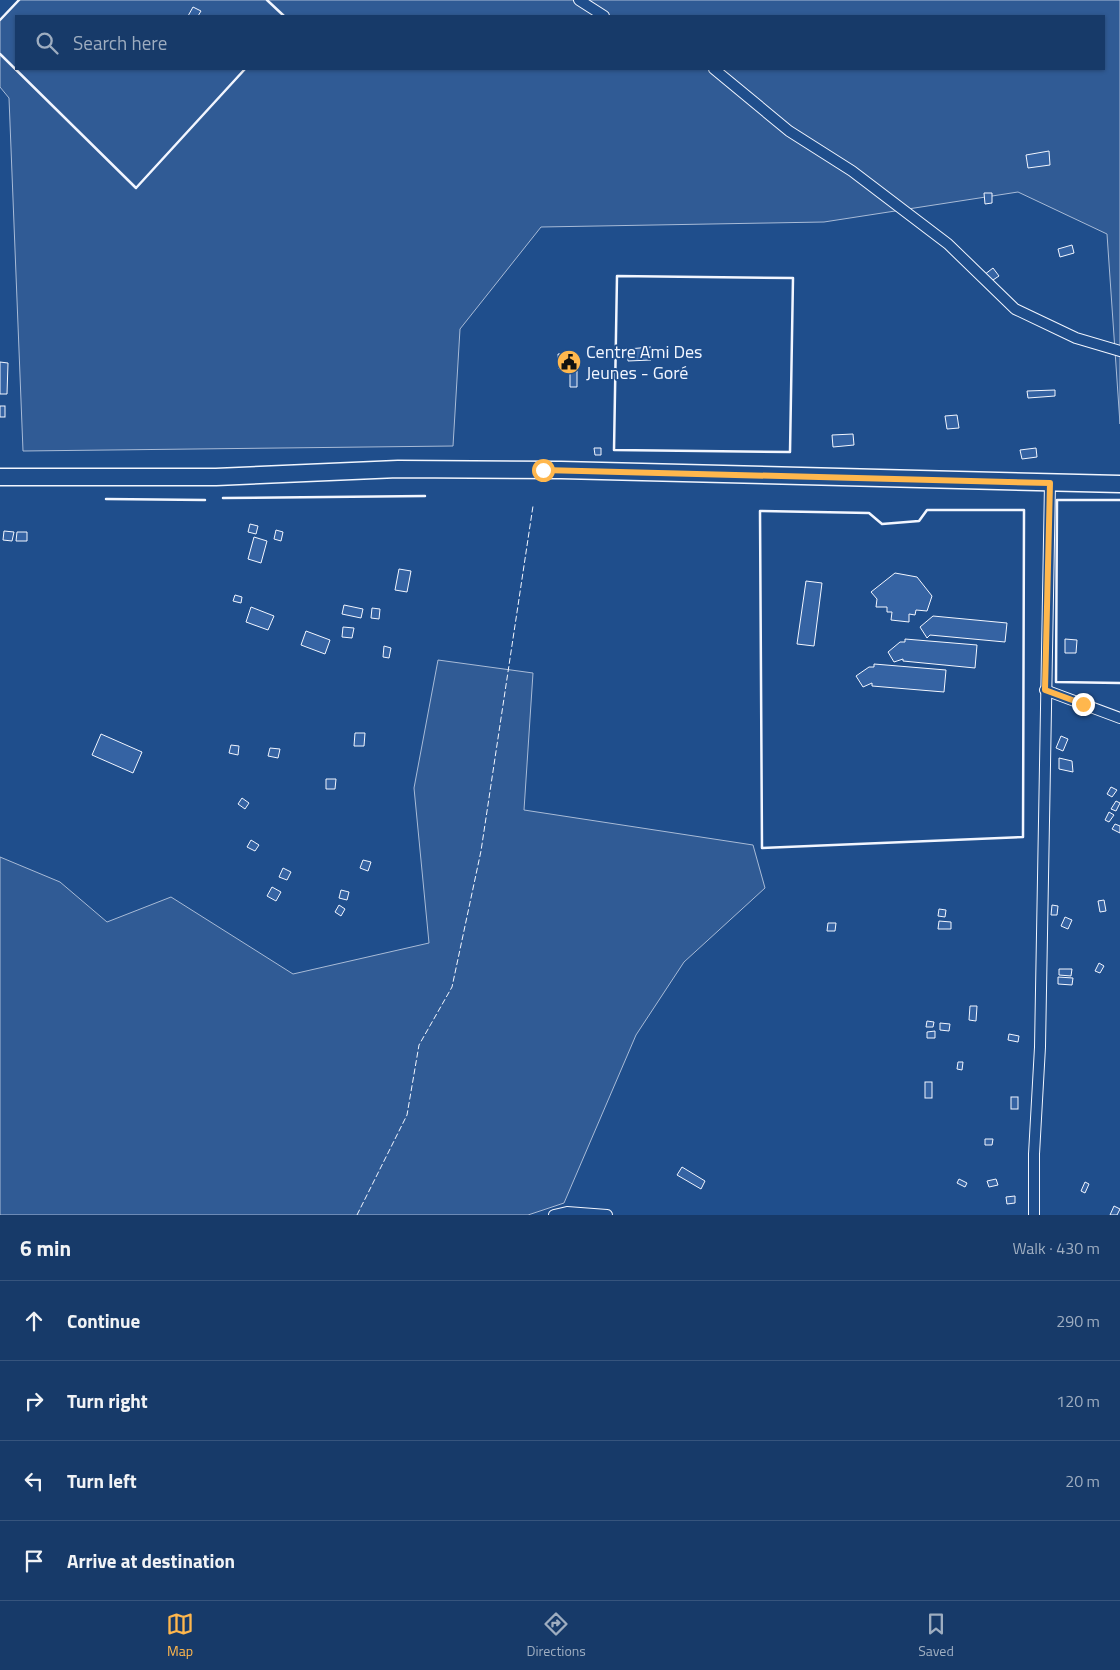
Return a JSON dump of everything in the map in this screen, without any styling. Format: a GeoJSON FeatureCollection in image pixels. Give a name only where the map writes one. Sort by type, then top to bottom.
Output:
{"type":"FeatureCollection","features":[{"type":"Feature","properties":{"kind":"main road"},"geometry":{"type":"LineString","coordinates":[[0,477],[216,476],[398,469],[561,470],[1120,484]]}},
{"type":"Feature","properties":{"kind":"street"},"geometry":{"type":"LineString","coordinates":[[580,0],[602,15]]}},
{"type":"Feature","properties":{"kind":"street"},"geometry":{"type":"LineString","coordinates":[[715,70],[788,131],[852,171],[870,187],[948,244],[1014,309],[1076,338],[1120,351]]}},
{"type":"Feature","properties":{"kind":"street"},"geometry":{"type":"LineString","coordinates":[[1034,1215],[1040,1047],[1050,483]]}},
{"type":"Feature","properties":{"kind":"street"},"geometry":{"type":"LineString","coordinates":[[1045,690],[1120,718]]}},
{"type":"Feature","properties":{"kind":"street"},"geometry":{"type":"LineString","coordinates":[[554,1215],[566,1212],[607,1215]]}},
{"type":"Feature","properties":{"kind":"shaded area"},"geometry":{"type":"Polygon","coordinates":[[[19,0],[1120,0],[1120,424],[1107,234],[1018,192],[824,222],[541,227],[460,329],[453,446],[23,451],[9,98],[0,87],[0,20],[19,0]]]}},
{"type":"Feature","properties":{"kind":"shaded area"},"geometry":{"type":"Polygon","coordinates":[[[438,660],[533,673],[524,810],[753,845],[765,888],[684,962],[636,1035],[564,1203],[528,1215],[0,1215],[0,857],[60,882],[107,922],[171,897],[293,974],[429,943],[414,788],[438,660]]]}},
{"type":"Feature","properties":{"kind":"building"},"geometry":{"type":"Polygon","coordinates":[[[193,7],[201,11],[199,15],[189,15],[193,7]]]}},
{"type":"Feature","properties":{"kind":"building"},"geometry":{"type":"Polygon","coordinates":[[[1049,151],[1050,165],[1028,168],[1026,155],[1049,151]]]}},
{"type":"Feature","properties":{"kind":"building"},"geometry":{"type":"Polygon","coordinates":[[[984,193],[992,193],[992,203],[985,204],[984,193]]]}},
{"type":"Feature","properties":{"kind":"building"},"geometry":{"type":"Polygon","coordinates":[[[1072,245],[1074,253],[1060,257],[1058,249],[1072,245]]]}},
{"type":"Feature","properties":{"kind":"building"},"geometry":{"type":"Polygon","coordinates":[[[993,268],[999,276],[990,282],[984,275],[993,268]]]}},
{"type":"Feature","properties":{"kind":"building"},"geometry":{"type":"Polygon","coordinates":[[[651,347],[651,360],[628,361],[628,349],[651,347]]]}},
{"type":"Feature","properties":{"kind":"building"},"geometry":{"type":"Polygon","coordinates":[[[558,354],[577,354],[577,387],[570,387],[570,369],[559,369],[558,354]]]}},
{"type":"Feature","properties":{"kind":"building"},"geometry":{"type":"Polygon","coordinates":[[[0,362],[8,363],[7,394],[0,394],[0,362]]]}},
{"type":"Feature","properties":{"kind":"building"},"geometry":{"type":"Polygon","coordinates":[[[1055,390],[1055,396],[1028,398],[1027,391],[1055,390]]]}},
{"type":"Feature","properties":{"kind":"building"},"geometry":{"type":"Polygon","coordinates":[[[0,406],[5,406],[5,417],[0,417],[0,406]]]}},
{"type":"Feature","properties":{"kind":"building"},"geometry":{"type":"Polygon","coordinates":[[[957,415],[959,428],[947,429],[945,416],[957,415]]]}},
{"type":"Feature","properties":{"kind":"building"},"geometry":{"type":"Polygon","coordinates":[[[853,434],[854,445],[833,447],[832,435],[853,434]]]}},
{"type":"Feature","properties":{"kind":"building"},"geometry":{"type":"Polygon","coordinates":[[[594,448],[601,448],[601,455],[595,455],[594,448]]]}},
{"type":"Feature","properties":{"kind":"building"},"geometry":{"type":"Polygon","coordinates":[[[1036,448],[1037,457],[1022,459],[1020,450],[1036,448]]]}},
{"type":"Feature","properties":{"kind":"building"},"geometry":{"type":"Polygon","coordinates":[[[250,524],[258,526],[256,534],[248,532],[250,524]]]}},
{"type":"Feature","properties":{"kind":"building"},"geometry":{"type":"Polygon","coordinates":[[[276,530],[283,532],[281,541],[274,539],[276,530]]]}},
{"type":"Feature","properties":{"kind":"building"},"geometry":{"type":"Polygon","coordinates":[[[4,531],[14,532],[12,541],[3,540],[4,531]]]}},
{"type":"Feature","properties":{"kind":"building"},"geometry":{"type":"Polygon","coordinates":[[[17,532],[27,532],[27,541],[16,541],[17,532]]]}},
{"type":"Feature","properties":{"kind":"building"},"geometry":{"type":"Polygon","coordinates":[[[254,537],[267,541],[261,563],[248,559],[254,537]]]}},
{"type":"Feature","properties":{"kind":"building"},"geometry":{"type":"Polygon","coordinates":[[[399,569],[411,571],[407,592],[395,590],[399,569]]]}},
{"type":"Feature","properties":{"kind":"building"},"geometry":{"type":"Polygon","coordinates":[[[895,573],[917,577],[932,596],[927,611],[916,610],[915,615],[909,614],[909,622],[891,620],[892,612],[887,612],[887,607],[876,607],[877,599],[871,592],[895,573]]]}},
{"type":"Feature","properties":{"kind":"building"},"geometry":{"type":"Polygon","coordinates":[[[806,581],[822,583],[814,646],[797,644],[806,581]]]}},
{"type":"Feature","properties":{"kind":"building"},"geometry":{"type":"Polygon","coordinates":[[[235,595],[242,597],[241,603],[233,601],[235,595]]]}},
{"type":"Feature","properties":{"kind":"building"},"geometry":{"type":"Polygon","coordinates":[[[344,605],[363,609],[361,618],[342,614],[344,605]]]}},
{"type":"Feature","properties":{"kind":"building"},"geometry":{"type":"Polygon","coordinates":[[[251,607],[274,616],[268,630],[246,622],[251,607]]]}},
{"type":"Feature","properties":{"kind":"building"},"geometry":{"type":"Polygon","coordinates":[[[372,608],[380,609],[379,619],[371,618],[372,608]]]}},
{"type":"Feature","properties":{"kind":"building"},"geometry":{"type":"Polygon","coordinates":[[[933,616],[1007,623],[1005,642],[930,635],[927,638],[920,627],[933,616]]]}},
{"type":"Feature","properties":{"kind":"building"},"geometry":{"type":"Polygon","coordinates":[[[343,627],[354,628],[352,638],[342,637],[343,627]]]}},
{"type":"Feature","properties":{"kind":"building"},"geometry":{"type":"Polygon","coordinates":[[[306,631],[330,640],[325,654],[301,645],[306,631]]]}},
{"type":"Feature","properties":{"kind":"building"},"geometry":{"type":"Polygon","coordinates":[[[905,639],[977,645],[975,668],[903,661],[903,659],[894,662],[888,652],[900,642],[905,642],[905,639]]]}},
{"type":"Feature","properties":{"kind":"building"},"geometry":{"type":"Polygon","coordinates":[[[1065,639],[1077,640],[1076,653],[1065,653],[1065,639]]]}},
{"type":"Feature","properties":{"kind":"building"},"geometry":{"type":"Polygon","coordinates":[[[384,646],[391,648],[389,658],[383,657],[384,646]]]}},
{"type":"Feature","properties":{"kind":"building"},"geometry":{"type":"Polygon","coordinates":[[[874,664],[946,670],[944,692],[872,686],[872,683],[863,687],[856,676],[869,667],[874,667],[874,664]]]}},
{"type":"Feature","properties":{"kind":"building"},"geometry":{"type":"Polygon","coordinates":[[[355,733],[365,733],[364,746],[354,746],[355,733]]]}},
{"type":"Feature","properties":{"kind":"building"},"geometry":{"type":"Polygon","coordinates":[[[101,734],[142,752],[133,773],[92,755],[101,734]]]}},
{"type":"Feature","properties":{"kind":"building"},"geometry":{"type":"Polygon","coordinates":[[[1061,736],[1068,739],[1063,751],[1056,748],[1061,736]]]}},
{"type":"Feature","properties":{"kind":"building"},"geometry":{"type":"Polygon","coordinates":[[[231,745],[239,746],[238,755],[229,753],[231,745]]]}},
{"type":"Feature","properties":{"kind":"building"},"geometry":{"type":"Polygon","coordinates":[[[270,748],[280,749],[278,758],[268,756],[270,748]]]}},
{"type":"Feature","properties":{"kind":"building"},"geometry":{"type":"Polygon","coordinates":[[[1059,758],[1072,761],[1073,772],[1059,769],[1059,758]]]}},
{"type":"Feature","properties":{"kind":"building"},"geometry":{"type":"Polygon","coordinates":[[[326,779],[336,779],[335,789],[326,789],[326,779]]]}},
{"type":"Feature","properties":{"kind":"building"},"geometry":{"type":"Polygon","coordinates":[[[1111,787],[1117,790],[1112,797],[1107,794],[1111,787]]]}},
{"type":"Feature","properties":{"kind":"building"},"geometry":{"type":"Polygon","coordinates":[[[242,798],[249,803],[245,809],[238,804],[242,798]]]}},
{"type":"Feature","properties":{"kind":"building"},"geometry":{"type":"Polygon","coordinates":[[[1116,801],[1120,803],[1116,811],[1111,809],[1116,801]]]}},
{"type":"Feature","properties":{"kind":"building"},"geometry":{"type":"Polygon","coordinates":[[[1109,812],[1114,815],[1109,822],[1105,820],[1109,812]]]}},
{"type":"Feature","properties":{"kind":"building"},"geometry":{"type":"Polygon","coordinates":[[[1115,824],[1120,826],[1120,833],[1112,829],[1115,824]]]}},
{"type":"Feature","properties":{"kind":"building"},"geometry":{"type":"Polygon","coordinates":[[[251,840],[259,845],[255,851],[247,847],[251,840]]]}},
{"type":"Feature","properties":{"kind":"building"},"geometry":{"type":"Polygon","coordinates":[[[363,860],[371,862],[368,871],[360,868],[363,860]]]}},
{"type":"Feature","properties":{"kind":"building"},"geometry":{"type":"Polygon","coordinates":[[[283,868],[291,872],[287,880],[279,877],[283,868]]]}},
{"type":"Feature","properties":{"kind":"building"},"geometry":{"type":"Polygon","coordinates":[[[272,887],[281,892],[276,901],[267,896],[272,887]]]}},
{"type":"Feature","properties":{"kind":"building"},"geometry":{"type":"Polygon","coordinates":[[[341,890],[349,892],[347,900],[339,898],[341,890]]]}},
{"type":"Feature","properties":{"kind":"building"},"geometry":{"type":"Polygon","coordinates":[[[1104,900],[1106,911],[1100,912],[1098,901],[1104,900]]]}},
{"type":"Feature","properties":{"kind":"building"},"geometry":{"type":"Polygon","coordinates":[[[339,905],[345,909],[341,916],[335,912],[339,905]]]}},
{"type":"Feature","properties":{"kind":"building"},"geometry":{"type":"Polygon","coordinates":[[[1052,905],[1058,906],[1057,915],[1051,915],[1052,905]]]}},
{"type":"Feature","properties":{"kind":"building"},"geometry":{"type":"Polygon","coordinates":[[[939,909],[946,910],[945,917],[938,916],[939,909]]]}},
{"type":"Feature","properties":{"kind":"building"},"geometry":{"type":"Polygon","coordinates":[[[1065,917],[1072,920],[1068,929],[1061,926],[1065,917]]]}},
{"type":"Feature","properties":{"kind":"building"},"geometry":{"type":"Polygon","coordinates":[[[939,921],[951,922],[951,929],[938,929],[939,921]]]}},
{"type":"Feature","properties":{"kind":"building"},"geometry":{"type":"Polygon","coordinates":[[[828,923],[836,923],[835,931],[827,931],[828,923]]]}},
{"type":"Feature","properties":{"kind":"building"},"geometry":{"type":"Polygon","coordinates":[[[1099,963],[1104,966],[1100,973],[1095,971],[1099,963]]]}},
{"type":"Feature","properties":{"kind":"building"},"geometry":{"type":"Polygon","coordinates":[[[1059,969],[1072,969],[1071,976],[1059,975],[1059,969]]]}},
{"type":"Feature","properties":{"kind":"building"},"geometry":{"type":"Polygon","coordinates":[[[1058,977],[1073,978],[1072,985],[1058,984],[1058,977]]]}},
{"type":"Feature","properties":{"kind":"building"},"geometry":{"type":"Polygon","coordinates":[[[970,1006],[977,1006],[976,1021],[969,1020],[970,1006]]]}},
{"type":"Feature","properties":{"kind":"building"},"geometry":{"type":"Polygon","coordinates":[[[927,1021],[934,1022],[933,1027],[926,1027],[927,1021]]]}},
{"type":"Feature","properties":{"kind":"building"},"geometry":{"type":"Polygon","coordinates":[[[940,1023],[950,1024],[949,1031],[940,1030],[940,1023]]]}},
{"type":"Feature","properties":{"kind":"building"},"geometry":{"type":"Polygon","coordinates":[[[935,1031],[935,1038],[927,1038],[927,1032],[935,1031]]]}},
{"type":"Feature","properties":{"kind":"building"},"geometry":{"type":"Polygon","coordinates":[[[1009,1034],[1019,1036],[1018,1042],[1008,1040],[1009,1034]]]}},
{"type":"Feature","properties":{"kind":"building"},"geometry":{"type":"Polygon","coordinates":[[[958,1062],[963,1062],[962,1070],[957,1069],[958,1062]]]}},
{"type":"Feature","properties":{"kind":"building"},"geometry":{"type":"Polygon","coordinates":[[[925,1082],[932,1082],[932,1098],[925,1098],[925,1082]]]}},
{"type":"Feature","properties":{"kind":"building"},"geometry":{"type":"Polygon","coordinates":[[[1011,1097],[1018,1097],[1018,1109],[1011,1109],[1011,1097]]]}},
{"type":"Feature","properties":{"kind":"building"},"geometry":{"type":"Polygon","coordinates":[[[985,1139],[993,1139],[992,1145],[985,1145],[985,1139]]]}},
{"type":"Feature","properties":{"kind":"building"},"geometry":{"type":"Polygon","coordinates":[[[682,1167],[705,1181],[701,1189],[677,1175],[682,1167]]]}},
{"type":"Feature","properties":{"kind":"building"},"geometry":{"type":"Polygon","coordinates":[[[959,1179],[967,1183],[965,1187],[957,1183],[959,1179]]]}},
{"type":"Feature","properties":{"kind":"building"},"geometry":{"type":"Polygon","coordinates":[[[996,1179],[998,1185],[989,1187],[987,1181],[996,1179]]]}},
{"type":"Feature","properties":{"kind":"building"},"geometry":{"type":"Polygon","coordinates":[[[1085,1182],[1089,1184],[1085,1193],[1081,1191],[1085,1182]]]}},
{"type":"Feature","properties":{"kind":"building"},"geometry":{"type":"Polygon","coordinates":[[[1015,1196],[1015,1203],[1007,1204],[1006,1197],[1015,1196]]]}},
{"type":"Feature","properties":{"kind":"building"},"geometry":{"type":"Polygon","coordinates":[[[1114,1206],[1120,1209],[1117,1215],[1110,1215],[1114,1206]]]}},
{"type":"Feature","properties":{"kind":"fence"},"geometry":{"type":"LineString","coordinates":[[357,1215],[407,1115],[419,1045],[452,987],[481,851],[533,506]]}},
{"type":"Feature","properties":{"kind":"wall"},"geometry":{"type":"LineString","coordinates":[[0,20],[19,0]]}},
{"type":"Feature","properties":{"kind":"wall"},"geometry":{"type":"LineString","coordinates":[[267,0],[283,15]]}},
{"type":"Feature","properties":{"kind":"wall"},"geometry":{"type":"LineString","coordinates":[[0,54],[15,69]]}},
{"type":"Feature","properties":{"kind":"wall"},"geometry":{"type":"LineString","coordinates":[[16,70],[136,188],[244,70]]}},
{"type":"Feature","properties":{"kind":"wall"},"geometry":{"type":"LineString","coordinates":[[617,276],[793,278],[790,452],[614,450],[617,276]]}},
{"type":"Feature","properties":{"kind":"wall"},"geometry":{"type":"LineString","coordinates":[[223,498],[425,496]]}},
{"type":"Feature","properties":{"kind":"wall"},"geometry":{"type":"LineString","coordinates":[[106,499],[205,500]]}},
{"type":"Feature","properties":{"kind":"wall"},"geometry":{"type":"LineString","coordinates":[[1120,500],[1057,500],[1056,682],[1120,683]]}},
{"type":"Feature","properties":{"kind":"wall"},"geometry":{"type":"LineString","coordinates":[[927,510],[1024,510],[1023,837],[762,848],[760,511],[869,513],[882,524],[919,521],[927,510]]}},
{"type":"Feature","properties":{"kind":"place","name":"Centre Ami Des Jeunes - Goré"},"geometry":{"type":"Point","coordinates":[569,362]}},
{"type":"Feature","properties":{"kind":"route"},"geometry":{"type":"LineString","coordinates":[[543,470],[1050,483],[1045,690],[1083,704]]}}]}
